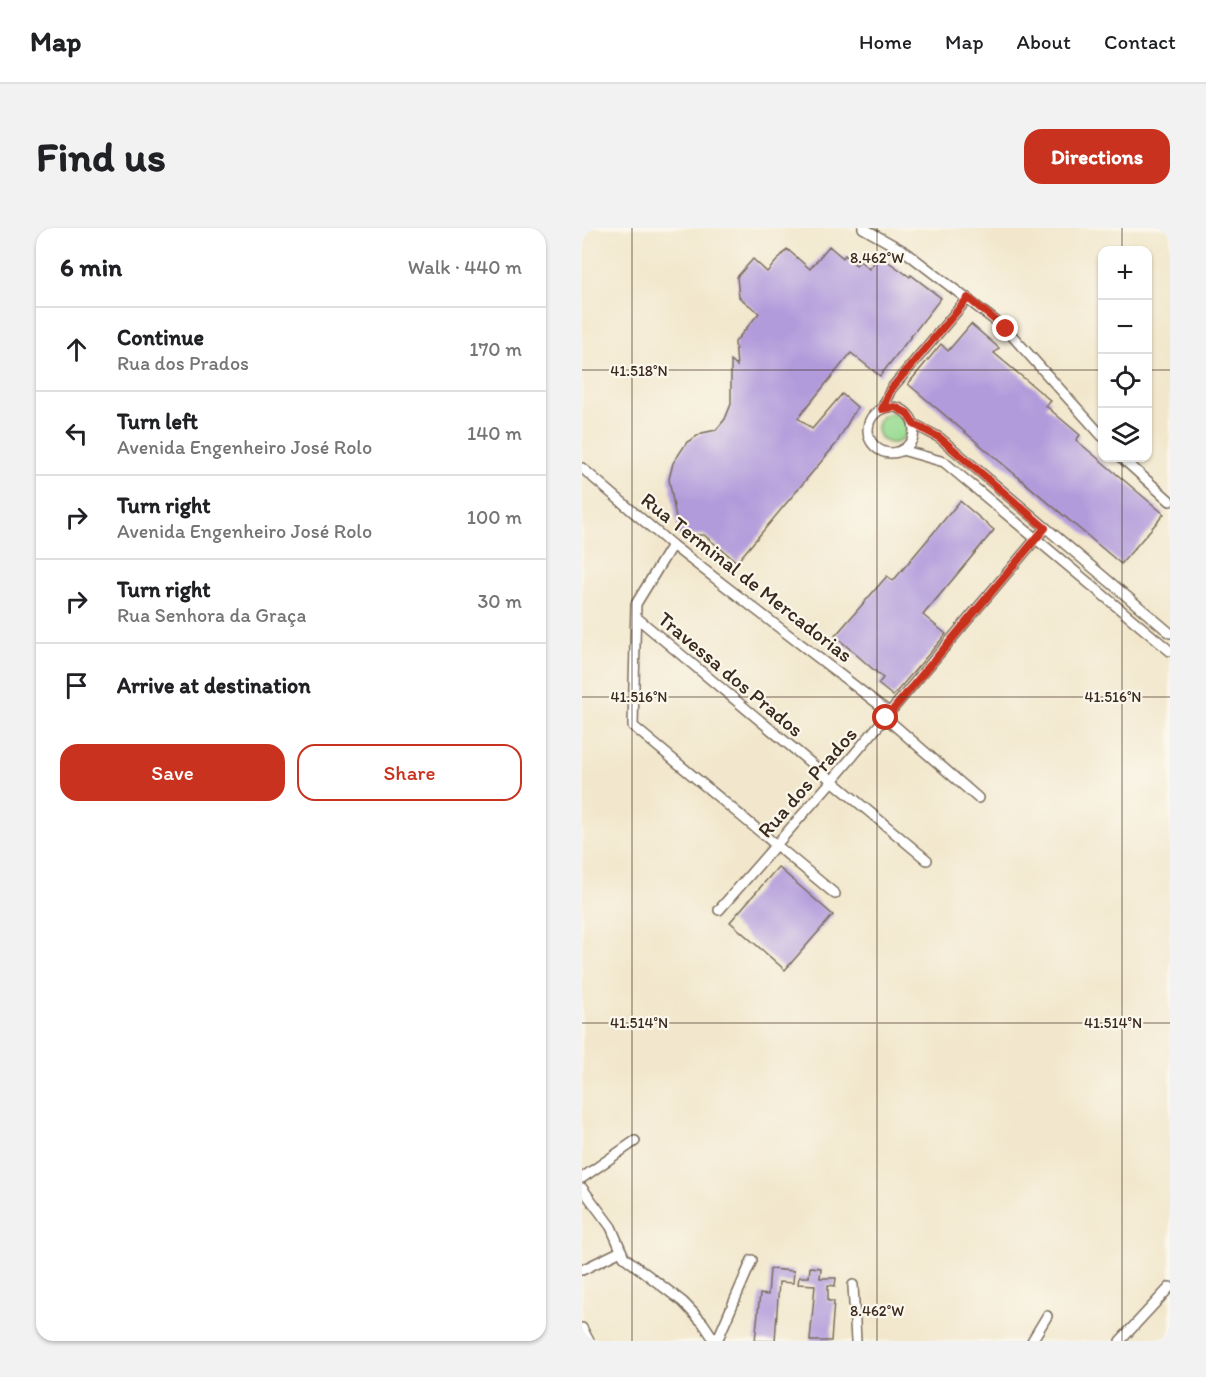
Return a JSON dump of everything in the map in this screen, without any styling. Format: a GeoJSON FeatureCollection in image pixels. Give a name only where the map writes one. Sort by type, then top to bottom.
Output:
{"type":"FeatureCollection","features":[{"type":"Feature","properties":{"kind":"street"},"geometry":{"type":"LineString","coordinates":[[863,228],[907,253],[1006,329],[1098,432]]}},
{"type":"Feature","properties":{"kind":"street"},"geometry":{"type":"LineString","coordinates":[[968,298],[891,389],[882,409],[871,418],[869,425],[871,439],[880,450],[887,452],[902,450],[944,462],[1170,651]]}},
{"type":"Feature","properties":{"kind":"street"},"geometry":{"type":"LineString","coordinates":[[882,409],[902,409],[914,424],[940,438],[1170,633]]}},
{"type":"Feature","properties":{"kind":"street"},"geometry":{"type":"LineString","coordinates":[[902,450],[912,439],[914,424]]}},
{"type":"Feature","properties":{"kind":"street"},"geometry":{"type":"LineString","coordinates":[[1127,462],[1170,501]]}},
{"type":"Feature","properties":{"kind":"street","name":"Rua Terminal de Mercadorias"},"geometry":{"type":"LineString","coordinates":[[582,468],[672,545],[888,716],[978,798]]}},
{"type":"Feature","properties":{"kind":"street","name":"Rua dos Prados"},"geometry":{"type":"LineString","coordinates":[[719,910],[888,716],[1045,528]]}},
{"type":"Feature","properties":{"kind":"street"},"geometry":{"type":"LineString","coordinates":[[672,545],[636,604],[633,726],[835,894]]}},
{"type":"Feature","properties":{"kind":"street","name":"Travessa dos Prados"},"geometry":{"type":"LineString","coordinates":[[636,617],[927,861]]}},
{"type":"Feature","properties":{"kind":"street"},"geometry":{"type":"LineString","coordinates":[[582,1178],[635,1141]]}},
{"type":"Feature","properties":{"kind":"street"},"geometry":{"type":"LineString","coordinates":[[582,1188],[611,1227],[624,1257],[694,1312],[716,1341],[752,1260]]}},
{"type":"Feature","properties":{"kind":"street"},"geometry":{"type":"LineString","coordinates":[[582,1270],[621,1251]]}},
{"type":"Feature","properties":{"kind":"street"},"geometry":{"type":"LineString","coordinates":[[853,1285],[856,1341]]}},
{"type":"Feature","properties":{"kind":"street"},"geometry":{"type":"LineString","coordinates":[[1120,1341],[1170,1287]]}},
{"type":"Feature","properties":{"kind":"street"},"geometry":{"type":"LineString","coordinates":[[1032,1341],[1047,1316]]}},
{"type":"Feature","properties":{"kind":"street"},"geometry":{"type":"LineString","coordinates":[[582,1328],[589,1341]]}},
{"type":"Feature","properties":{"kind":"green space"},"geometry":{"type":"Polygon","coordinates":[[[892,413],[903,417],[907,428],[903,439],[892,443],[881,439],[877,428],[881,417],[892,413]]]}},
{"type":"Feature","properties":{"kind":"building"},"geometry":{"type":"Polygon","coordinates":[[[829,246],[843,258],[845,255],[856,265],[860,261],[869,269],[880,256],[910,277],[911,275],[941,298],[880,376],[851,353],[798,418],[812,429],[842,394],[857,407],[836,444],[737,562],[704,535],[679,535],[669,479],[673,463],[687,442],[702,433],[716,430],[725,419],[731,404],[731,361],[737,366],[735,342],[759,313],[739,297],[737,277],[753,259],[767,272],[787,249],[810,269],[829,246]]]}},
{"type":"Feature","properties":{"kind":"building"},"geometry":{"type":"Polygon","coordinates":[[[971,324],[999,348],[994,353],[1051,401],[1046,406],[1080,435],[1076,440],[1098,458],[1098,462],[1102,462],[1164,514],[1121,564],[908,384],[941,344],[948,351],[971,324]]]}},
{"type":"Feature","properties":{"kind":"building"},"geometry":{"type":"Polygon","coordinates":[[[960,501],[994,530],[923,615],[946,634],[893,696],[878,684],[883,678],[835,636],[887,576],[893,581],[960,501]]]}},
{"type":"Feature","properties":{"kind":"building"},"geometry":{"type":"Polygon","coordinates":[[[778,867],[833,915],[785,970],[730,922],[778,867]]]}},
{"type":"Feature","properties":{"kind":"building"},"geometry":{"type":"Polygon","coordinates":[[[810,1267],[821,1268],[820,1278],[836,1278],[835,1286],[828,1285],[828,1301],[834,1301],[831,1341],[810,1341],[815,1285],[798,1284],[799,1277],[809,1277],[810,1267]]]}},
{"type":"Feature","properties":{"kind":"building"},"geometry":{"type":"Polygon","coordinates":[[[770,1269],[794,1271],[793,1283],[779,1282],[775,1341],[755,1341],[760,1294],[768,1295],[770,1269]]]}},
{"type":"Feature","properties":{"kind":"route"},"geometry":{"type":"LineString","coordinates":[[886,718],[1045,528],[940,438],[914,424],[902,409],[895,407],[882,409],[891,389],[968,298],[1006,329]]}}]}
